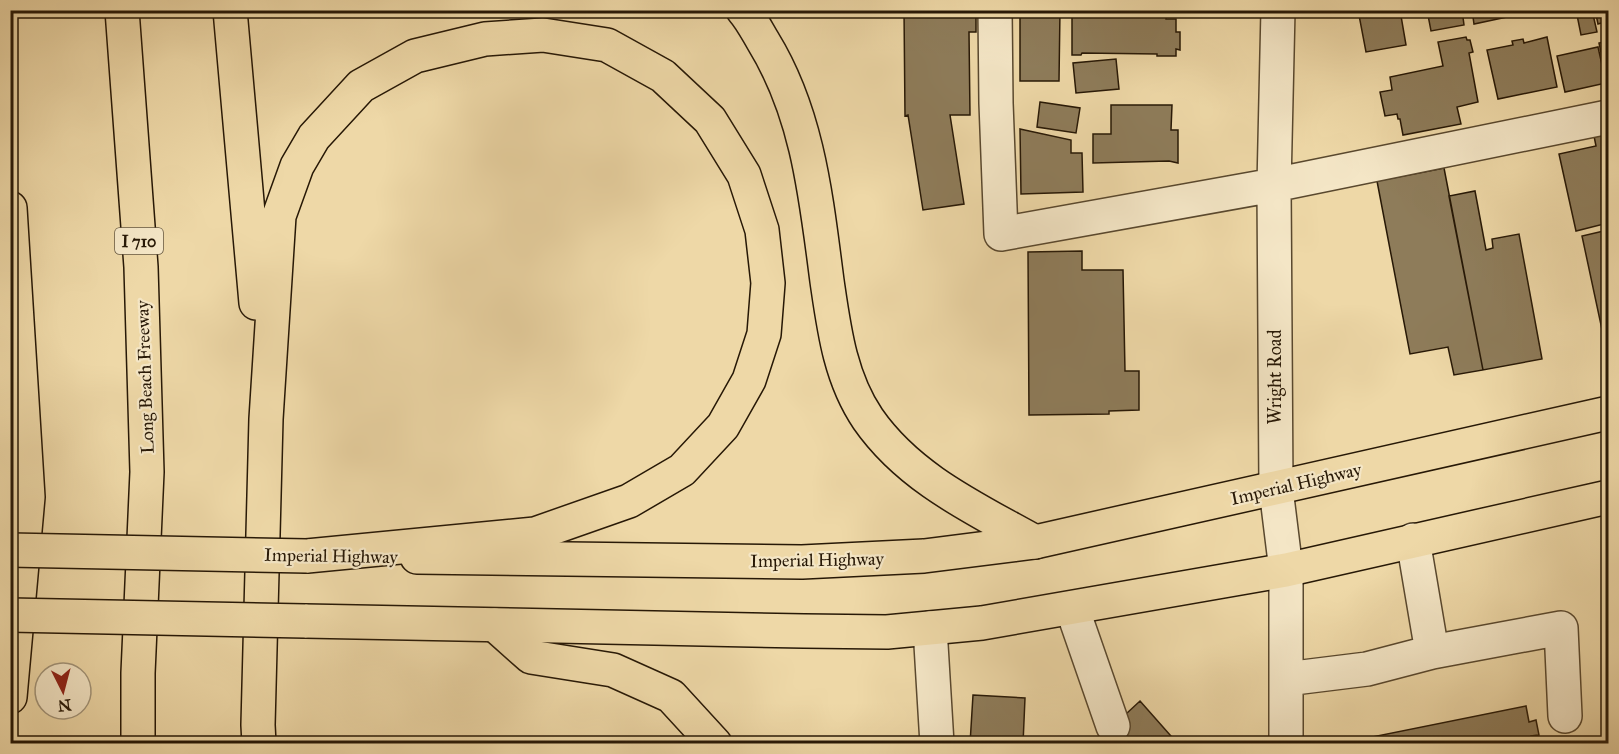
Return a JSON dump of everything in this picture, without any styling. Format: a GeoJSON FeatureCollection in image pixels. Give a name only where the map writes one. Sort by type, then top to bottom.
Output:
{"type":"FeatureCollection","features":[{"type":"Feature","properties":{"kind":"main road","name":"Long Beach Freeway"},"geometry":{"type":"LineString","coordinates":[[122,10],[141,267],[147,472],[138,673],[138,744]]}},
{"type":"Feature","properties":{"kind":"main road"},"geometry":{"type":"LineString","coordinates":[[230,10],[266,419]]}},
{"type":"Feature","properties":{"kind":"main road"},"geometry":{"type":"LineString","coordinates":[[743,10],[777,63],[796,107],[814,184],[834,328],[844,374],[867,418],[890,446],[922,475],[954,498],[1035,542]]}},
{"type":"Feature","properties":{"kind":"main road"},"geometry":{"type":"LineString","coordinates":[[257,738],[266,419],[279,216],[297,166],[314,137],[361,86],[415,56],[485,39],[543,35],[607,45],[663,76],[710,120],[744,175],[762,231],[768,283],[764,334],[749,380],[723,426],[682,470],[629,501],[535,534],[307,556]]}},
{"type":"Feature","properties":{"kind":"main road"},"geometry":{"type":"LineString","coordinates":[[10,208],[28,496],[10,697]]}},
{"type":"Feature","properties":{"kind":"main road","name":"Imperial Highway"},"geometry":{"type":"LineString","coordinates":[[10,550],[802,562],[924,556],[1035,542],[1608,413]]}},
{"type":"Feature","properties":{"kind":"main road"},"geometry":{"type":"LineString","coordinates":[[10,615],[887,632],[982,623],[1286,570],[1608,497]]}},
{"type":"Feature","properties":{"kind":"main road"},"geometry":{"type":"LineString","coordinates":[[495,625],[531,657],[613,670],[671,696],[715,744]]}},
{"type":"Feature","properties":{"kind":"street"},"geometry":{"type":"LineString","coordinates":[[995,10],[1001,234],[1274,185],[1608,117]]}},
{"type":"Feature","properties":{"kind":"street","name":"Wright Road"},"geometry":{"type":"LineString","coordinates":[[1278,10],[1274,185],[1276,489],[1286,570],[1286,744]]}},
{"type":"Feature","properties":{"kind":"street"},"geometry":{"type":"LineString","coordinates":[[1413,540],[1432,652]]}},
{"type":"Feature","properties":{"kind":"street"},"geometry":{"type":"LineString","coordinates":[[1072,608],[1113,726]]}},
{"type":"Feature","properties":{"kind":"street"},"geometry":{"type":"LineString","coordinates":[[930,628],[938,744]]}},
{"type":"Feature","properties":{"kind":"street"},"geometry":{"type":"LineString","coordinates":[[1286,680],[1367,669],[1432,652],[1561,628],[1565,716]]}},
{"type":"Feature","properties":{"kind":"building"},"geometry":{"type":"Polygon","coordinates":[[[904,10],[976,10],[976,32],[969,32],[970,115],[950,115],[964,204],[923,210],[908,115],[905,116],[904,10]]]}},
{"type":"Feature","properties":{"kind":"building"},"geometry":{"type":"Polygon","coordinates":[[[1020,10],[1060,10],[1059,81],[1020,81],[1020,10]]]}},
{"type":"Feature","properties":{"kind":"building"},"geometry":{"type":"Polygon","coordinates":[[[1072,10],[1166,10],[1166,19],[1176,19],[1176,32],[1180,32],[1180,50],[1176,49],[1176,56],[1082,53],[1072,55],[1072,10]]]}},
{"type":"Feature","properties":{"kind":"building"},"geometry":{"type":"Polygon","coordinates":[[[1358,10],[1400,10],[1406,45],[1366,52],[1358,10]]]}},
{"type":"Feature","properties":{"kind":"building"},"geometry":{"type":"Polygon","coordinates":[[[1427,10],[1462,10],[1464,25],[1431,31],[1427,10]]]}},
{"type":"Feature","properties":{"kind":"building"},"geometry":{"type":"Polygon","coordinates":[[[1472,10],[1510,10],[1512,16],[1474,24],[1472,10]]]}},
{"type":"Feature","properties":{"kind":"building"},"geometry":{"type":"Polygon","coordinates":[[[1576,10],[1592,10],[1597,32],[1581,35],[1576,10]]]}},
{"type":"Feature","properties":{"kind":"building"},"geometry":{"type":"Polygon","coordinates":[[[1595,10],[1608,10],[1608,21],[1598,24],[1595,10]]]}},
{"type":"Feature","properties":{"kind":"building"},"geometry":{"type":"Polygon","coordinates":[[[1466,37],[1470,40],[1473,52],[1469,53],[1478,102],[1457,107],[1461,124],[1403,135],[1397,114],[1385,116],[1380,92],[1392,90],[1390,77],[1443,66],[1438,42],[1466,37]]]}},
{"type":"Feature","properties":{"kind":"building"},"geometry":{"type":"Polygon","coordinates":[[[1547,37],[1557,87],[1498,99],[1487,50],[1513,45],[1512,41],[1523,39],[1524,43],[1547,37]]]}},
{"type":"Feature","properties":{"kind":"building"},"geometry":{"type":"Polygon","coordinates":[[[1608,41],[1608,86],[1599,43],[1608,41]]]}},
{"type":"Feature","properties":{"kind":"building"},"geometry":{"type":"Polygon","coordinates":[[[1598,47],[1606,83],[1565,92],[1557,56],[1598,47]]]}},
{"type":"Feature","properties":{"kind":"building"},"geometry":{"type":"Polygon","coordinates":[[[1116,59],[1119,89],[1076,93],[1073,63],[1116,59]]]}},
{"type":"Feature","properties":{"kind":"building"},"geometry":{"type":"Polygon","coordinates":[[[1040,102],[1080,108],[1076,133],[1037,127],[1040,102]]]}},
{"type":"Feature","properties":{"kind":"building"},"geometry":{"type":"Polygon","coordinates":[[[1111,105],[1172,105],[1171,130],[1178,130],[1178,163],[1169,161],[1093,163],[1093,134],[1111,134],[1111,105]]]}},
{"type":"Feature","properties":{"kind":"building"},"geometry":{"type":"Polygon","coordinates":[[[1020,129],[1071,140],[1071,153],[1082,153],[1083,192],[1021,194],[1020,129]]]}},
{"type":"Feature","properties":{"kind":"building"},"geometry":{"type":"Polygon","coordinates":[[[1608,133],[1608,223],[1576,231],[1559,154],[1596,146],[1594,136],[1608,133]]]}},
{"type":"Feature","properties":{"kind":"building"},"geometry":{"type":"Polygon","coordinates":[[[1444,168],[1483,370],[1454,375],[1448,347],[1410,354],[1377,181],[1444,168]]]}},
{"type":"Feature","properties":{"kind":"building"},"geometry":{"type":"Polygon","coordinates":[[[1475,191],[1486,250],[1493,248],[1492,239],[1519,234],[1542,359],[1483,370],[1449,196],[1475,191]]]}},
{"type":"Feature","properties":{"kind":"building"},"geometry":{"type":"Polygon","coordinates":[[[1608,230],[1608,339],[1604,339],[1582,236],[1608,230]]]}},
{"type":"Feature","properties":{"kind":"building"},"geometry":{"type":"Polygon","coordinates":[[[1082,251],[1082,270],[1123,270],[1125,371],[1139,371],[1139,410],[1109,411],[1109,414],[1029,415],[1028,252],[1082,251]]]}},
{"type":"Feature","properties":{"kind":"building"},"geometry":{"type":"Polygon","coordinates":[[[973,695],[1025,698],[1023,744],[970,744],[973,695]]]}},
{"type":"Feature","properties":{"kind":"building"},"geometry":{"type":"Polygon","coordinates":[[[1140,701],[1178,744],[1094,744],[1113,726],[1140,701]]]}},
{"type":"Feature","properties":{"kind":"building"},"geometry":{"type":"Polygon","coordinates":[[[1526,706],[1529,722],[1536,720],[1539,735],[1531,736],[1533,744],[1374,744],[1372,737],[1526,706]]]}}]}
